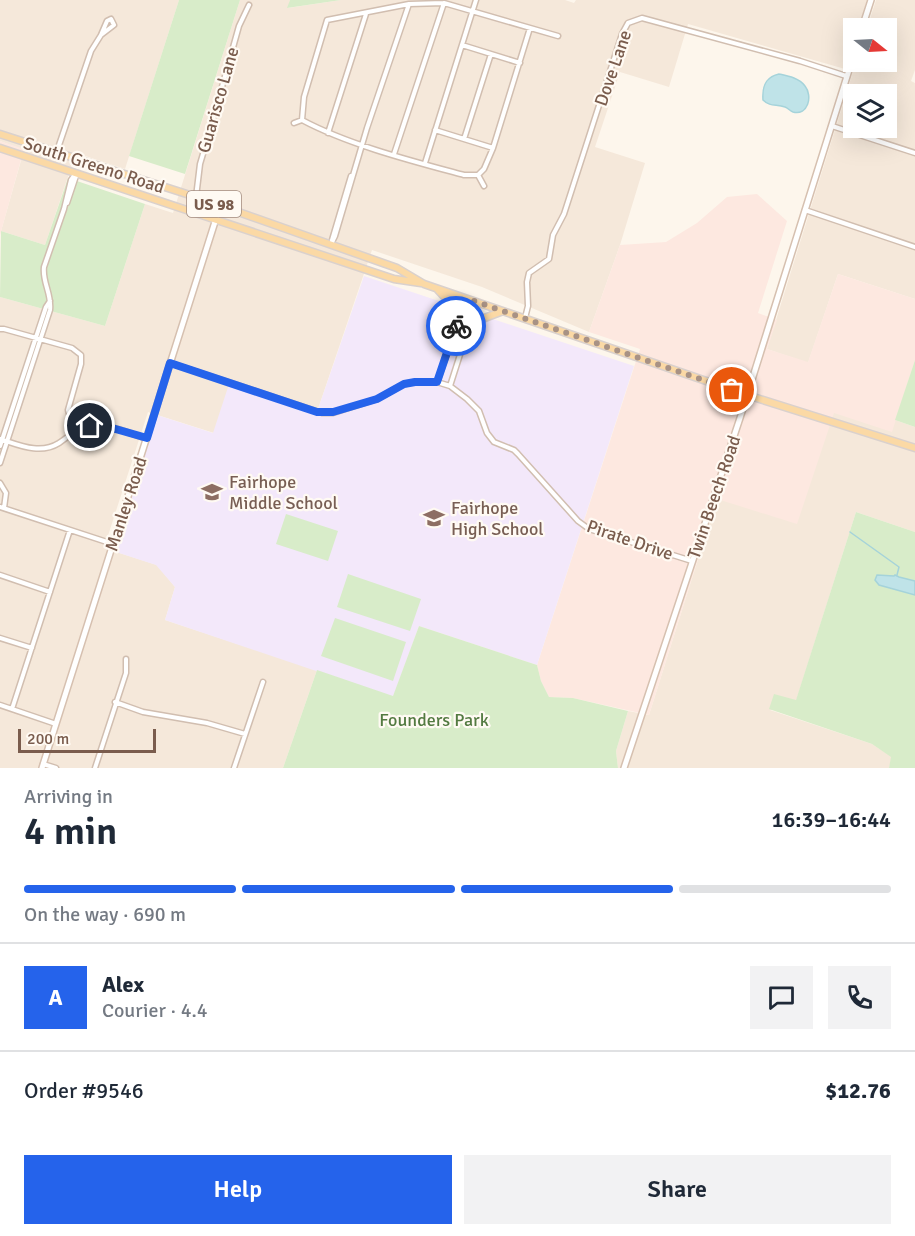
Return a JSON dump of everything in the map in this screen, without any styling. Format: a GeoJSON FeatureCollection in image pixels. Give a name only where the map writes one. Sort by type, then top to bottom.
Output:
{"type":"FeatureCollection","features":[{"type":"Feature","properties":{"kind":"main road","name":"South Greeno Road"},"geometry":{"type":"LineString","coordinates":[[0,134],[196,197],[331,244],[397,268],[424,284]]}},
{"type":"Feature","properties":{"kind":"main road","name":"South Greeno Road"},"geometry":{"type":"LineString","coordinates":[[0,148],[394,279],[435,287],[747,395],[915,448]]}},
{"type":"Feature","properties":{"kind":"main road"},"geometry":{"type":"LineString","coordinates":[[435,287],[453,306],[456,325]]}},
{"type":"Feature","properties":{"kind":"main road"},"geometry":{"type":"LineString","coordinates":[[468,330],[474,322],[503,311]]}},
{"type":"Feature","properties":{"kind":"street"},"geometry":{"type":"LineString","coordinates":[[425,163],[476,0]]}},
{"type":"Feature","properties":{"kind":"street"},"geometry":{"type":"LineString","coordinates":[[865,18],[870,0]]}},
{"type":"Feature","properties":{"kind":"street"},"geometry":{"type":"LineString","coordinates":[[394,154],[444,3]]}},
{"type":"Feature","properties":{"kind":"street"},"geometry":{"type":"LineString","coordinates":[[302,120],[304,97],[327,20],[409,4],[444,3],[558,36]]}},
{"type":"Feature","properties":{"kind":"street","name":"Guarisco Lane"},"geometry":{"type":"LineString","coordinates":[[196,197],[204,146],[239,26],[249,4]]}},
{"type":"Feature","properties":{"kind":"street"},"geometry":{"type":"LineString","coordinates":[[331,244],[332,234],[350,178],[409,4]]}},
{"type":"Feature","properties":{"kind":"street"},"geometry":{"type":"LineString","coordinates":[[328,133],[366,14]]}},
{"type":"Feature","properties":{"kind":"street","name":"Dove Lane"},"geometry":{"type":"LineString","coordinates":[[525,318],[528,306],[529,273],[549,258],[553,235],[564,214],[622,34],[628,23],[642,18],[800,61],[846,76]]}},
{"type":"Feature","properties":{"kind":"street"},"geometry":{"type":"LineString","coordinates":[[294,123],[302,120],[328,133],[362,145],[464,175],[478,175],[484,169],[493,148],[530,28]]}},
{"type":"Feature","properties":{"kind":"street"},"geometry":{"type":"LineString","coordinates":[[56,152],[91,51],[101,35]]}},
{"type":"Feature","properties":{"kind":"street"},"geometry":{"type":"LineString","coordinates":[[462,45],[520,63]]}},
{"type":"Feature","properties":{"kind":"street"},"geometry":{"type":"LineString","coordinates":[[464,139],[491,54]]}},
{"type":"Feature","properties":{"kind":"street","name":"Twin Beech Road"},"geometry":{"type":"LineString","coordinates":[[624,768],[747,395],[847,72]]}},
{"type":"Feature","properties":{"kind":"street"},"geometry":{"type":"LineString","coordinates":[[832,126],[915,153]]}},
{"type":"Feature","properties":{"kind":"street"},"geometry":{"type":"LineString","coordinates":[[435,130],[493,148]]}},
{"type":"Feature","properties":{"kind":"street"},"geometry":{"type":"LineString","coordinates":[[0,446],[38,338],[46,307],[51,300],[43,277],[44,267],[69,200],[76,173]]}},
{"type":"Feature","properties":{"kind":"street"},"geometry":{"type":"LineString","coordinates":[[478,175],[484,186]]}},
{"type":"Feature","properties":{"kind":"street","name":"Manley Road"},"geometry":{"type":"LineString","coordinates":[[43,766],[220,206]]}},
{"type":"Feature","properties":{"kind":"street"},"geometry":{"type":"LineString","coordinates":[[804,209],[915,247]]}},
{"type":"Feature","properties":{"kind":"street"},"geometry":{"type":"LineString","coordinates":[[437,382],[462,310],[474,301]]}},
{"type":"Feature","properties":{"kind":"street"},"geometry":{"type":"LineString","coordinates":[[450,386],[468,330],[474,301]]}},
{"type":"Feature","properties":{"kind":"street"},"geometry":{"type":"LineString","coordinates":[[0,329],[72,348],[81,355],[81,364],[68,411],[74,432]]}},
{"type":"Feature","properties":{"kind":"street","name":"Pirate Drive"},"geometry":{"type":"LineString","coordinates":[[170,363],[325,413],[377,399],[404,384],[437,382],[450,386],[479,411],[494,442],[514,450],[578,521],[589,529],[692,561]]}},
{"type":"Feature","properties":{"kind":"street"},"geometry":{"type":"LineString","coordinates":[[3,440],[39,449],[55,445],[85,427],[101,426],[147,438]]}},
{"type":"Feature","properties":{"kind":"street"},"geometry":{"type":"LineString","coordinates":[[0,463],[3,440]]}},
{"type":"Feature","properties":{"kind":"street"},"geometry":{"type":"LineString","coordinates":[[0,483],[6,494],[2,507],[113,544]]}},
{"type":"Feature","properties":{"kind":"street"},"geometry":{"type":"LineString","coordinates":[[12,709],[70,530]]}},
{"type":"Feature","properties":{"kind":"street"},"geometry":{"type":"LineString","coordinates":[[0,575],[50,592]]}},
{"type":"Feature","properties":{"kind":"street"},"geometry":{"type":"LineString","coordinates":[[0,638],[32,648]]}},
{"type":"Feature","properties":{"kind":"street"},"geometry":{"type":"LineString","coordinates":[[95,768],[126,673],[126,659]]}},
{"type":"Feature","properties":{"kind":"street"},"geometry":{"type":"LineString","coordinates":[[234,768],[263,682]]}},
{"type":"Feature","properties":{"kind":"street"},"geometry":{"type":"LineString","coordinates":[[115,702],[143,712],[207,723],[244,735]]}},
{"type":"Feature","properties":{"kind":"street"},"geometry":{"type":"LineString","coordinates":[[0,705],[56,724]]}},
{"type":"Feature","properties":{"kind":"street"},"geometry":{"type":"LineString","coordinates":[[43,766],[56,768]]}},
{"type":"Feature","properties":{"kind":"shaded area"},"geometry":{"type":"Polygon","coordinates":[[[0,0],[179,0],[125,169],[76,153],[45,245],[1,231],[24,150],[0,141],[0,0]]]}},
{"type":"Feature","properties":{"kind":"shaded area"},"geometry":{"type":"Polygon","coordinates":[[[240,0],[290,0],[288,8],[341,0],[565,0],[574,3],[576,0],[867,0],[861,18],[843,18],[843,68],[688,24],[669,87],[620,72],[595,147],[645,163],[620,245],[589,332],[482,287],[372,250],[318,409],[231,381],[214,433],[148,412],[104,548],[157,565],[175,587],[165,620],[317,670],[283,768],[0,768],[0,297],[105,326],[145,204],[173,213],[240,0]]]}},
{"type":"Feature","properties":{"kind":"shaded area"},"geometry":{"type":"Polygon","coordinates":[[[876,0],[915,0],[915,70],[911,81],[915,83],[915,299],[838,274],[808,363],[767,349],[843,104],[843,138],[897,138],[897,84],[849,84],[853,72],[897,72],[897,18],[870,18],[876,0]]]}},
{"type":"Feature","properties":{"kind":"shaded area"},"geometry":{"type":"Polygon","coordinates":[[[0,141],[24,149],[0,235],[0,141]]]}},
{"type":"Feature","properties":{"kind":"shaded area"},"geometry":{"type":"Polygon","coordinates":[[[757,194],[787,221],[758,313],[777,320],[767,349],[808,362],[838,274],[915,299],[915,360],[892,432],[834,413],[797,524],[717,499],[649,715],[573,698],[549,697],[541,681],[537,665],[640,349],[589,332],[620,245],[666,242],[697,223],[727,197],[757,194]]]}},
{"type":"Feature","properties":{"kind":"shaded area","name":"Fairhope High School"},"geometry":{"type":"Polygon","coordinates":[[[364,276],[634,366],[537,665],[419,626],[393,697],[165,620],[175,587],[156,565],[113,551],[157,415],[213,433],[230,381],[318,409],[364,276]]]}},
{"type":"Feature","properties":{"kind":"shaded area"},"geometry":{"type":"Polygon","coordinates":[[[834,412],[891,431],[895,420],[915,427],[915,532],[856,512],[796,701],[770,710],[872,744],[892,757],[889,768],[618,768],[616,751],[628,711],[649,715],[717,499],[834,412]]]}},
{"type":"Feature","properties":{"kind":"green space"},"geometry":{"type":"Polygon","coordinates":[[[179,0],[240,0],[185,174],[129,156],[179,0]]]}},
{"type":"Feature","properties":{"kind":"green space"},"geometry":{"type":"Polygon","coordinates":[[[290,0],[341,0],[287,8],[290,0]]]}},
{"type":"Feature","properties":{"kind":"green space"},"geometry":{"type":"Polygon","coordinates":[[[68,178],[145,204],[105,326],[0,297],[1,231],[45,245],[68,178]]]}},
{"type":"Feature","properties":{"kind":"green space"},"geometry":{"type":"Polygon","coordinates":[[[915,360],[915,427],[895,420],[915,360]]]}},
{"type":"Feature","properties":{"kind":"green space"},"geometry":{"type":"Polygon","coordinates":[[[856,512],[915,532],[915,768],[889,768],[891,757],[872,744],[769,709],[774,694],[796,700],[856,512]]]}},
{"type":"Feature","properties":{"kind":"green space"},"geometry":{"type":"Polygon","coordinates":[[[286,514],[338,531],[328,561],[276,544],[286,514]]]}},
{"type":"Feature","properties":{"kind":"green space"},"geometry":{"type":"Polygon","coordinates":[[[348,574],[421,599],[410,631],[337,607],[348,574]]]}},
{"type":"Feature","properties":{"kind":"green space"},"geometry":{"type":"Polygon","coordinates":[[[335,618],[406,642],[393,681],[321,656],[335,618]]]}},
{"type":"Feature","properties":{"kind":"green space","name":"Founders Park"},"geometry":{"type":"Polygon","coordinates":[[[419,626],[537,665],[541,681],[549,697],[573,698],[628,711],[616,751],[618,768],[283,768],[317,670],[393,696],[419,626]]]}},
{"type":"Feature","properties":{"kind":"water"},"geometry":{"type":"Polygon","coordinates":[[[779,74],[797,79],[805,86],[809,100],[802,111],[793,112],[763,100],[765,83],[774,75],[779,74]]]}},
{"type":"Feature","properties":{"kind":"water"},"geometry":{"type":"Polygon","coordinates":[[[877,575],[895,575],[915,581],[915,595],[879,585],[875,580],[877,575]]]}},
{"type":"Feature","properties":{"kind":"waterway"},"geometry":{"type":"LineString","coordinates":[[850,532],[899,567],[897,575]]}},
{"type":"Feature","properties":{"kind":"way so far"},"geometry":{"type":"LineString","coordinates":[[456,326],[462,310],[474,301],[732,390]]}},
{"type":"Feature","properties":{"kind":"place","name":"Fairhope Middle School"},"geometry":{"type":"Point","coordinates":[212,492]}},
{"type":"Feature","properties":{"kind":"place","name":"Fairhope High School"},"geometry":{"type":"Point","coordinates":[434,518]}},
{"type":"Feature","properties":{"kind":"route"},"geometry":{"type":"LineString","coordinates":[[90,426],[112,428],[147,438],[170,363],[317,412],[333,412],[377,399],[404,384],[437,382],[456,326]]}}]}
